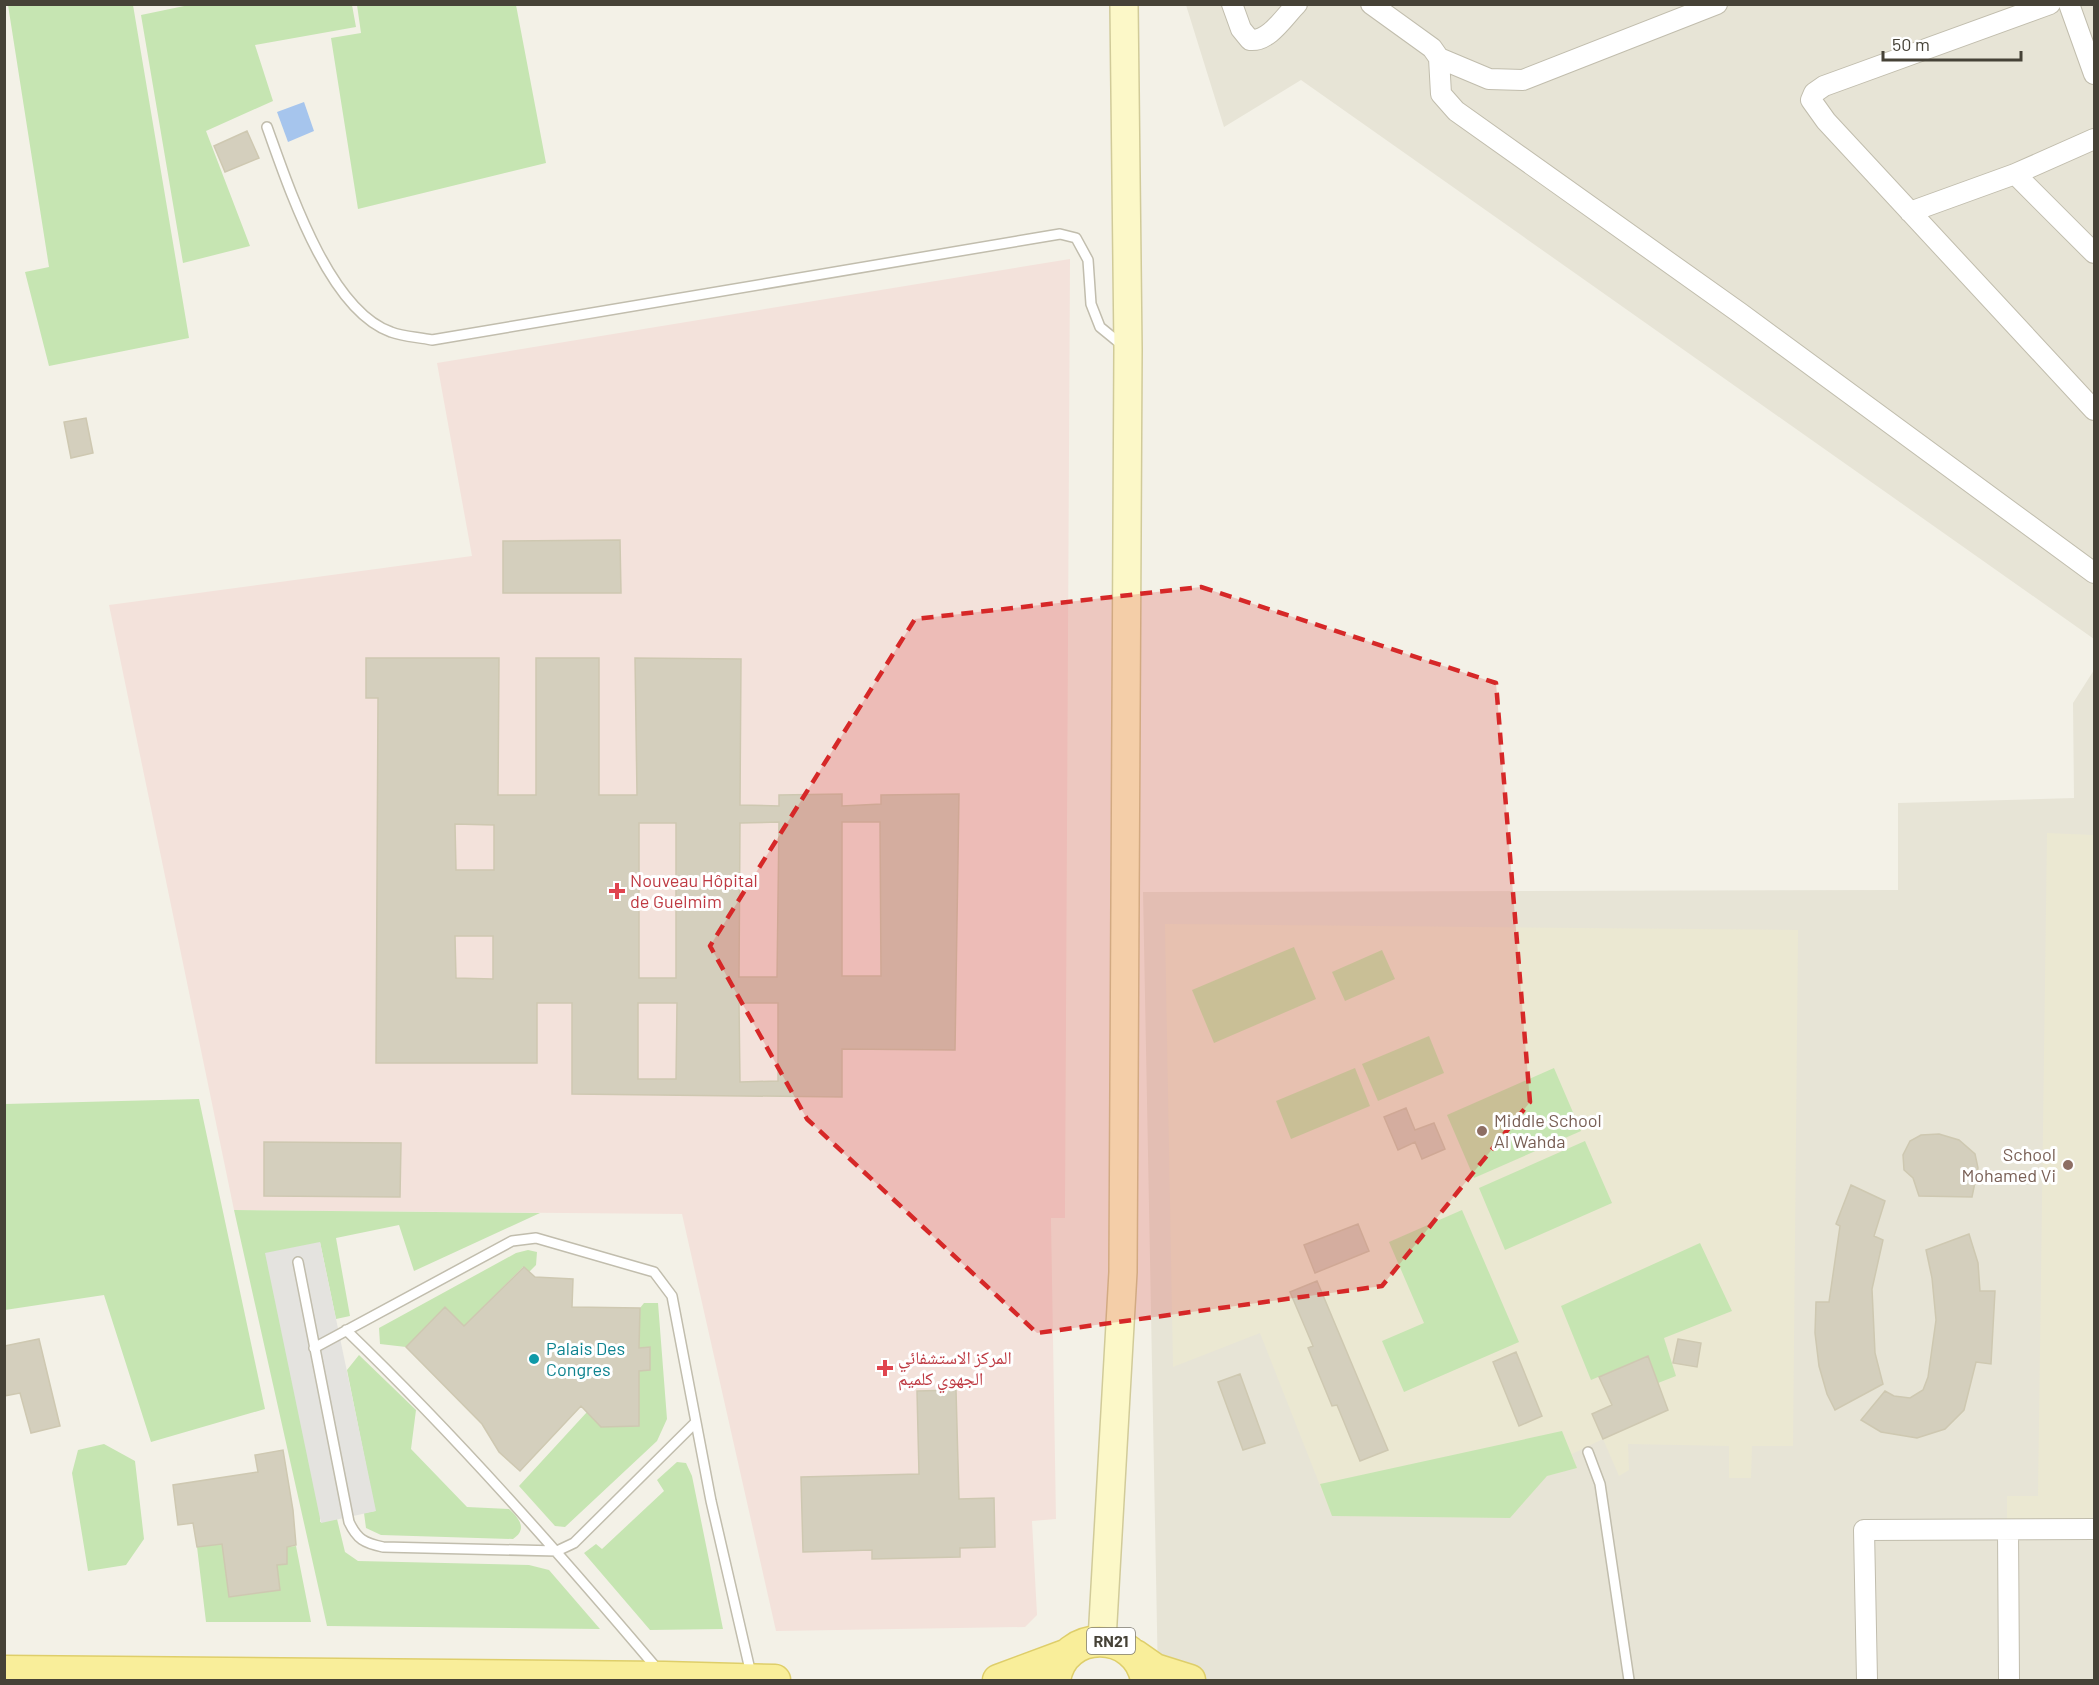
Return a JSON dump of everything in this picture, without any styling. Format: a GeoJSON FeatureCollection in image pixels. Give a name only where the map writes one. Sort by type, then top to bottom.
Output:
{"type":"FeatureCollection","features":[{"type":"Feature","properties":{"kind":"main road","name":"RN21"},"geometry":{"type":"LineString","coordinates":[[998,1680],[1068,1654],[1083,1643],[1102,1640],[1119,1644],[1140,1668],[1155,1669],[1190,1680]]}},
{"type":"Feature","properties":{"kind":"main road","name":"RN21"},"geometry":{"type":"LineString","coordinates":[[1055,1680],[1058,1669],[1068,1654]]}},
{"type":"Feature","properties":{"kind":"main road"},"geometry":{"type":"LineString","coordinates":[[4,1671],[665,1677],[763,1680]]}},
{"type":"Feature","properties":{"kind":"street"},"geometry":{"type":"LineString","coordinates":[[1102,1640],[1123,1272],[1128,349],[1124,4]]}},
{"type":"Feature","properties":{"kind":"street"},"geometry":{"type":"LineString","coordinates":[[1232,4],[1241,29],[1250,40],[1257,40],[1265,37],[1297,4]]}},
{"type":"Feature","properties":{"kind":"street"},"geometry":{"type":"LineString","coordinates":[[1371,4],[1432,48],[1439,58],[1441,94],[1456,111],[1740,313],[2094,573]]}},
{"type":"Feature","properties":{"kind":"street"},"geometry":{"type":"LineString","coordinates":[[1439,58],[1489,79],[1522,80],[1717,4]]}},
{"type":"Feature","properties":{"kind":"street"},"geometry":{"type":"LineString","coordinates":[[2050,4],[1824,86],[1811,96],[1815,109],[2094,410]]}},
{"type":"Feature","properties":{"kind":"street"},"geometry":{"type":"LineString","coordinates":[[2069,4],[2094,74]]}},
{"type":"Feature","properties":{"kind":"street"},"geometry":{"type":"LineString","coordinates":[[1910,212],[2015,174],[2094,139]]}},
{"type":"Feature","properties":{"kind":"street"},"geometry":{"type":"LineString","coordinates":[[2015,174],[2094,253]]}},
{"type":"Feature","properties":{"kind":"street"},"geometry":{"type":"LineString","coordinates":[[1867,1680],[1864,1530],[2094,1529]]}},
{"type":"Feature","properties":{"kind":"street"},"geometry":{"type":"LineString","coordinates":[[2008,1530],[2009,1680]]}},
{"type":"Feature","properties":{"kind":"lane"},"geometry":{"type":"LineString","coordinates":[[267,128],[307,232],[340,287],[365,317],[391,332],[432,340],[1060,234],[1076,238],[1088,260],[1091,304],[1100,327],[1128,349]]}},
{"type":"Feature","properties":{"kind":"lane"},"geometry":{"type":"LineString","coordinates":[[314,1348],[512,1241],[536,1238],[654,1272],[672,1296],[696,1422],[763,1680]]}},
{"type":"Feature","properties":{"kind":"lane"},"geometry":{"type":"LineString","coordinates":[[298,1262],[349,1522],[355,1535],[364,1543],[383,1547],[557,1551],[574,1543],[696,1422]]}},
{"type":"Feature","properties":{"kind":"lane"},"geometry":{"type":"LineString","coordinates":[[346,1330],[424,1405],[557,1551],[665,1677]]}},
{"type":"Feature","properties":{"kind":"lane"},"geometry":{"type":"LineString","coordinates":[[1588,1452],[1600,1484],[1629,1680]]}},
{"type":"Feature","properties":{"kind":"highlighted area"},"geometry":{"type":"Polygon","coordinates":[[[1201,587],[1496,683],[1530,1102],[1382,1286],[1037,1333],[807,1119],[710,946],[915,619],[1201,587]]]}},
{"type":"Feature","properties":{"kind":"shaded area"},"geometry":{"type":"Polygon","coordinates":[[[1186,5],[2094,5],[2094,639],[1301,80],[1224,127],[1186,5]]]}},
{"type":"Feature","properties":{"kind":"shaded area","name":"Nouveau Hôpital de Guelmim"},"geometry":{"type":"Polygon","coordinates":[[[1070,259],[1065,1218],[1051,1218],[1056,1519],[1032,1521],[1037,1615],[1025,1627],[776,1631],[682,1214],[234,1210],[109,605],[472,556],[437,363],[1070,259]]]}},
{"type":"Feature","properties":{"kind":"shaded area"},"geometry":{"type":"Polygon","coordinates":[[[2094,670],[2094,1680],[1158,1680],[1143,892],[1898,890],[1898,803],[2074,798],[2073,703],[2094,670]]]}},
{"type":"Feature","properties":{"kind":"shaded area","name":"School Mohamed Vi"},"geometry":{"type":"Polygon","coordinates":[[[2047,833],[2094,835],[2094,1521],[2007,1522],[2007,1496],[2038,1496],[2047,833]]]}},
{"type":"Feature","properties":{"kind":"shaded area","name":"Middle School Al Wahda"},"geometry":{"type":"Polygon","coordinates":[[[1165,924],[1798,930],[1793,1446],[1752,1446],[1751,1478],[1729,1478],[1729,1446],[1628,1444],[1629,1470],[1619,1476],[1603,1439],[1572,1454],[1577,1468],[1547,1476],[1510,1518],[1332,1516],[1260,1333],[1173,1367],[1165,924]]]}},
{"type":"Feature","properties":{"kind":"shaded area"},"geometry":{"type":"Polygon","coordinates":[[[320,1242],[376,1511],[321,1523],[265,1253],[320,1242]]]}},
{"type":"Feature","properties":{"kind":"green space"},"geometry":{"type":"Polygon","coordinates":[[[8,5],[133,5],[189,338],[49,366],[25,272],[49,267],[8,5]]]}},
{"type":"Feature","properties":{"kind":"green space"},"geometry":{"type":"Polygon","coordinates":[[[189,5],[352,5],[356,27],[255,45],[273,101],[206,131],[250,246],[183,263],[141,15],[189,5]]]}},
{"type":"Feature","properties":{"kind":"green space"},"geometry":{"type":"Polygon","coordinates":[[[357,5],[516,5],[546,163],[358,209],[331,38],[361,33],[357,5]]]}},
{"type":"Feature","properties":{"kind":"green space"},"geometry":{"type":"Polygon","coordinates":[[[1294,947],[1316,999],[1214,1043],[1192,990],[1294,947]]]}},
{"type":"Feature","properties":{"kind":"green space"},"geometry":{"type":"Polygon","coordinates":[[[1382,950],[1395,979],[1345,1001],[1332,972],[1382,950]]]}},
{"type":"Feature","properties":{"kind":"green space"},"geometry":{"type":"Polygon","coordinates":[[[1429,1036],[1444,1073],[1378,1101],[1362,1064],[1429,1036]]]}},
{"type":"Feature","properties":{"kind":"green space"},"geometry":{"type":"Polygon","coordinates":[[[1355,1068],[1370,1106],[1291,1139],[1276,1101],[1355,1068]]]}},
{"type":"Feature","properties":{"kind":"green space"},"geometry":{"type":"Polygon","coordinates":[[[1554,1068],[1581,1131],[1474,1178],[1447,1115],[1554,1068]]]}},
{"type":"Feature","properties":{"kind":"green space"},"geometry":{"type":"Polygon","coordinates":[[[199,1099],[265,1409],[151,1442],[104,1295],[5,1310],[5,1104],[199,1099]]]}},
{"type":"Feature","properties":{"kind":"green space"},"geometry":{"type":"Polygon","coordinates":[[[1585,1141],[1612,1203],[1505,1250],[1479,1188],[1585,1141]]]}},
{"type":"Feature","properties":{"kind":"green space"},"geometry":{"type":"Polygon","coordinates":[[[234,1210],[540,1213],[414,1271],[399,1225],[336,1238],[350,1316],[336,1319],[320,1242],[320,1522],[337,1519],[345,1552],[358,1561],[529,1565],[549,1570],[600,1629],[327,1626],[234,1210]]]}},
{"type":"Feature","properties":{"kind":"green space"},"geometry":{"type":"Polygon","coordinates":[[[1462,1210],[1519,1342],[1404,1392],[1382,1341],[1424,1323],[1389,1242],[1462,1210]]]}},
{"type":"Feature","properties":{"kind":"green space"},"geometry":{"type":"Polygon","coordinates":[[[1700,1243],[1732,1311],[1664,1338],[1676,1376],[1658,1383],[1648,1356],[1591,1380],[1561,1306],[1700,1243]]]}},
{"type":"Feature","properties":{"kind":"green space"},"geometry":{"type":"Polygon","coordinates":[[[528,1250],[537,1252],[536,1265],[529,1272],[523,1267],[464,1326],[445,1307],[406,1347],[380,1344],[379,1328],[516,1253],[528,1250]]]}},
{"type":"Feature","properties":{"kind":"green space"},"geometry":{"type":"Polygon","coordinates":[[[644,1303],[658,1303],[667,1419],[657,1441],[565,1527],[555,1526],[519,1486],[587,1412],[601,1427],[639,1426],[639,1371],[650,1370],[650,1348],[639,1348],[640,1308],[644,1303]]]}},
{"type":"Feature","properties":{"kind":"green space"},"geometry":{"type":"Polygon","coordinates":[[[359,1355],[416,1410],[411,1449],[467,1507],[509,1509],[520,1524],[518,1535],[513,1539],[381,1535],[366,1528],[364,1513],[375,1511],[347,1370],[359,1355]]]}},
{"type":"Feature","properties":{"kind":"green space"},"geometry":{"type":"Polygon","coordinates":[[[1562,1431],[1577,1468],[1547,1476],[1510,1518],[1332,1516],[1320,1484],[1562,1431]]]}},
{"type":"Feature","properties":{"kind":"green space"},"geometry":{"type":"Polygon","coordinates":[[[104,1444],[135,1461],[144,1539],[126,1565],[88,1571],[72,1473],[78,1450],[104,1444]]]}},
{"type":"Feature","properties":{"kind":"green space"},"geometry":{"type":"Polygon","coordinates":[[[677,1462],[686,1463],[692,1476],[723,1629],[650,1630],[584,1553],[596,1544],[602,1549],[664,1491],[657,1480],[677,1462]]]}},
{"type":"Feature","properties":{"kind":"green space"},"geometry":{"type":"Polygon","coordinates":[[[229,1543],[224,1559],[229,1597],[280,1590],[277,1565],[287,1564],[287,1547],[296,1546],[311,1622],[206,1622],[197,1547],[229,1543]]]}},
{"type":"Feature","properties":{"kind":"water"},"geometry":{"type":"Polygon","coordinates":[[[304,102],[314,131],[288,142],[277,112],[304,102]]]}},
{"type":"Feature","properties":{"kind":"building"},"geometry":{"type":"Polygon","coordinates":[[[247,131],[259,158],[225,172],[214,146],[247,131]]]}},
{"type":"Feature","properties":{"kind":"building"},"geometry":{"type":"Polygon","coordinates":[[[86,418],[93,453],[71,458],[64,422],[86,418]]]}},
{"type":"Feature","properties":{"kind":"building"},"geometry":{"type":"Polygon","coordinates":[[[620,540],[621,593],[503,593],[503,541],[620,540]]]}},
{"type":"Feature","properties":{"kind":"building"},"geometry":{"type":"Polygon","coordinates":[[[366,658],[499,658],[498,795],[536,795],[536,658],[599,658],[599,795],[637,795],[635,658],[741,659],[740,805],[779,806],[779,795],[842,794],[842,806],[881,804],[881,795],[959,794],[955,1050],[842,1049],[842,1097],[572,1094],[572,1003],[537,1003],[537,1063],[376,1063],[378,698],[366,698],[366,658]],[[779,822],[740,823],[739,977],[777,977],[779,822]],[[842,822],[842,976],[881,976],[880,822],[842,822]],[[639,823],[639,978],[676,978],[676,823],[639,823]],[[455,824],[456,870],[494,870],[494,825],[455,824]],[[455,936],[456,978],[493,979],[493,936],[455,936]],[[638,1003],[638,1079],[676,1079],[677,1003],[638,1003]],[[739,1003],[740,1082],[778,1081],[778,1003],[739,1003]]]}},
{"type":"Feature","properties":{"kind":"building"},"geometry":{"type":"Polygon","coordinates":[[[1406,1108],[1415,1130],[1434,1123],[1445,1149],[1422,1159],[1415,1142],[1398,1150],[1384,1117],[1406,1108]]]}},
{"type":"Feature","properties":{"kind":"building"},"geometry":{"type":"Polygon","coordinates":[[[1939,1134],[1959,1140],[1975,1154],[1978,1168],[1972,1197],[1919,1196],[1913,1178],[1904,1170],[1903,1155],[1910,1141],[1921,1135],[1939,1134]]]}},
{"type":"Feature","properties":{"kind":"building"},"geometry":{"type":"Polygon","coordinates":[[[264,1142],[401,1143],[400,1197],[264,1196],[264,1142]]]}},
{"type":"Feature","properties":{"kind":"building"},"geometry":{"type":"Polygon","coordinates":[[[1851,1185],[1885,1201],[1874,1236],[1883,1240],[1872,1289],[1875,1353],[1883,1384],[1835,1410],[1827,1394],[1819,1366],[1815,1333],[1816,1302],[1829,1302],[1840,1226],[1836,1224],[1851,1185]]]}},
{"type":"Feature","properties":{"kind":"building"},"geometry":{"type":"Polygon","coordinates":[[[1358,1224],[1369,1251],[1315,1273],[1304,1245],[1358,1224]]]}},
{"type":"Feature","properties":{"kind":"building"},"geometry":{"type":"Polygon","coordinates":[[[1969,1234],[1978,1263],[1980,1291],[1995,1291],[1991,1364],[1976,1362],[1964,1410],[1945,1429],[1917,1438],[1881,1432],[1861,1420],[1885,1391],[1894,1396],[1910,1398],[1923,1390],[1928,1377],[1936,1320],[1932,1278],[1926,1250],[1969,1234]]]}},
{"type":"Feature","properties":{"kind":"building","name":"Palais Des Congres"},"geometry":{"type":"Polygon","coordinates":[[[524,1267],[535,1277],[573,1279],[572,1307],[640,1308],[639,1348],[650,1347],[650,1370],[639,1371],[639,1426],[601,1427],[581,1406],[520,1471],[499,1452],[482,1424],[406,1347],[445,1307],[464,1326],[524,1267]]]}},
{"type":"Feature","properties":{"kind":"building"},"geometry":{"type":"Polygon","coordinates":[[[1317,1281],[1388,1450],[1360,1461],[1337,1405],[1332,1406],[1308,1348],[1313,1346],[1290,1292],[1317,1281]]]}},
{"type":"Feature","properties":{"kind":"building"},"geometry":{"type":"Polygon","coordinates":[[[39,1339],[60,1426],[31,1433],[20,1393],[4,1396],[4,1346],[39,1339]]]}},
{"type":"Feature","properties":{"kind":"building"},"geometry":{"type":"Polygon","coordinates":[[[1678,1339],[1701,1343],[1697,1367],[1673,1363],[1678,1339]]]}},
{"type":"Feature","properties":{"kind":"building"},"geometry":{"type":"Polygon","coordinates":[[[1516,1352],[1542,1416],[1519,1426],[1493,1362],[1516,1352]]]}},
{"type":"Feature","properties":{"kind":"building"},"geometry":{"type":"Polygon","coordinates":[[[1648,1356],[1668,1410],[1603,1439],[1592,1414],[1612,1405],[1599,1377],[1648,1356]]]}},
{"type":"Feature","properties":{"kind":"building"},"geometry":{"type":"Polygon","coordinates":[[[1240,1374],[1265,1443],[1243,1450],[1218,1382],[1240,1374]]]}},
{"type":"Feature","properties":{"kind":"building"},"geometry":{"type":"Polygon","coordinates":[[[956,1390],[959,1499],[994,1498],[995,1547],[960,1548],[960,1557],[872,1559],[872,1550],[803,1552],[801,1477],[919,1474],[917,1391],[956,1390]]]}},
{"type":"Feature","properties":{"kind":"building"},"geometry":{"type":"Polygon","coordinates":[[[283,1450],[296,1545],[287,1547],[287,1564],[277,1565],[280,1590],[229,1597],[222,1544],[197,1547],[193,1523],[178,1525],[173,1485],[258,1472],[255,1455],[283,1450]]]}},
{"type":"Feature","properties":{"kind":"place","name":"Nouveau Hôpital de Guelmim"},"geometry":{"type":"Point","coordinates":[617,891]}},
{"type":"Feature","properties":{"kind":"place","name":"Middle School Al Wahda"},"geometry":{"type":"Point","coordinates":[1482,1131]}},
{"type":"Feature","properties":{"kind":"place","name":"School Mohamed Vi"},"geometry":{"type":"Point","coordinates":[2068,1165]}},
{"type":"Feature","properties":{"kind":"place","name":"Palais Des Congres"},"geometry":{"type":"Point","coordinates":[534,1359]}},
{"type":"Feature","properties":{"kind":"place","name":"المركز الاستشفائي الجهوي كلميم"},"geometry":{"type":"Point","coordinates":[885,1368]}}]}
